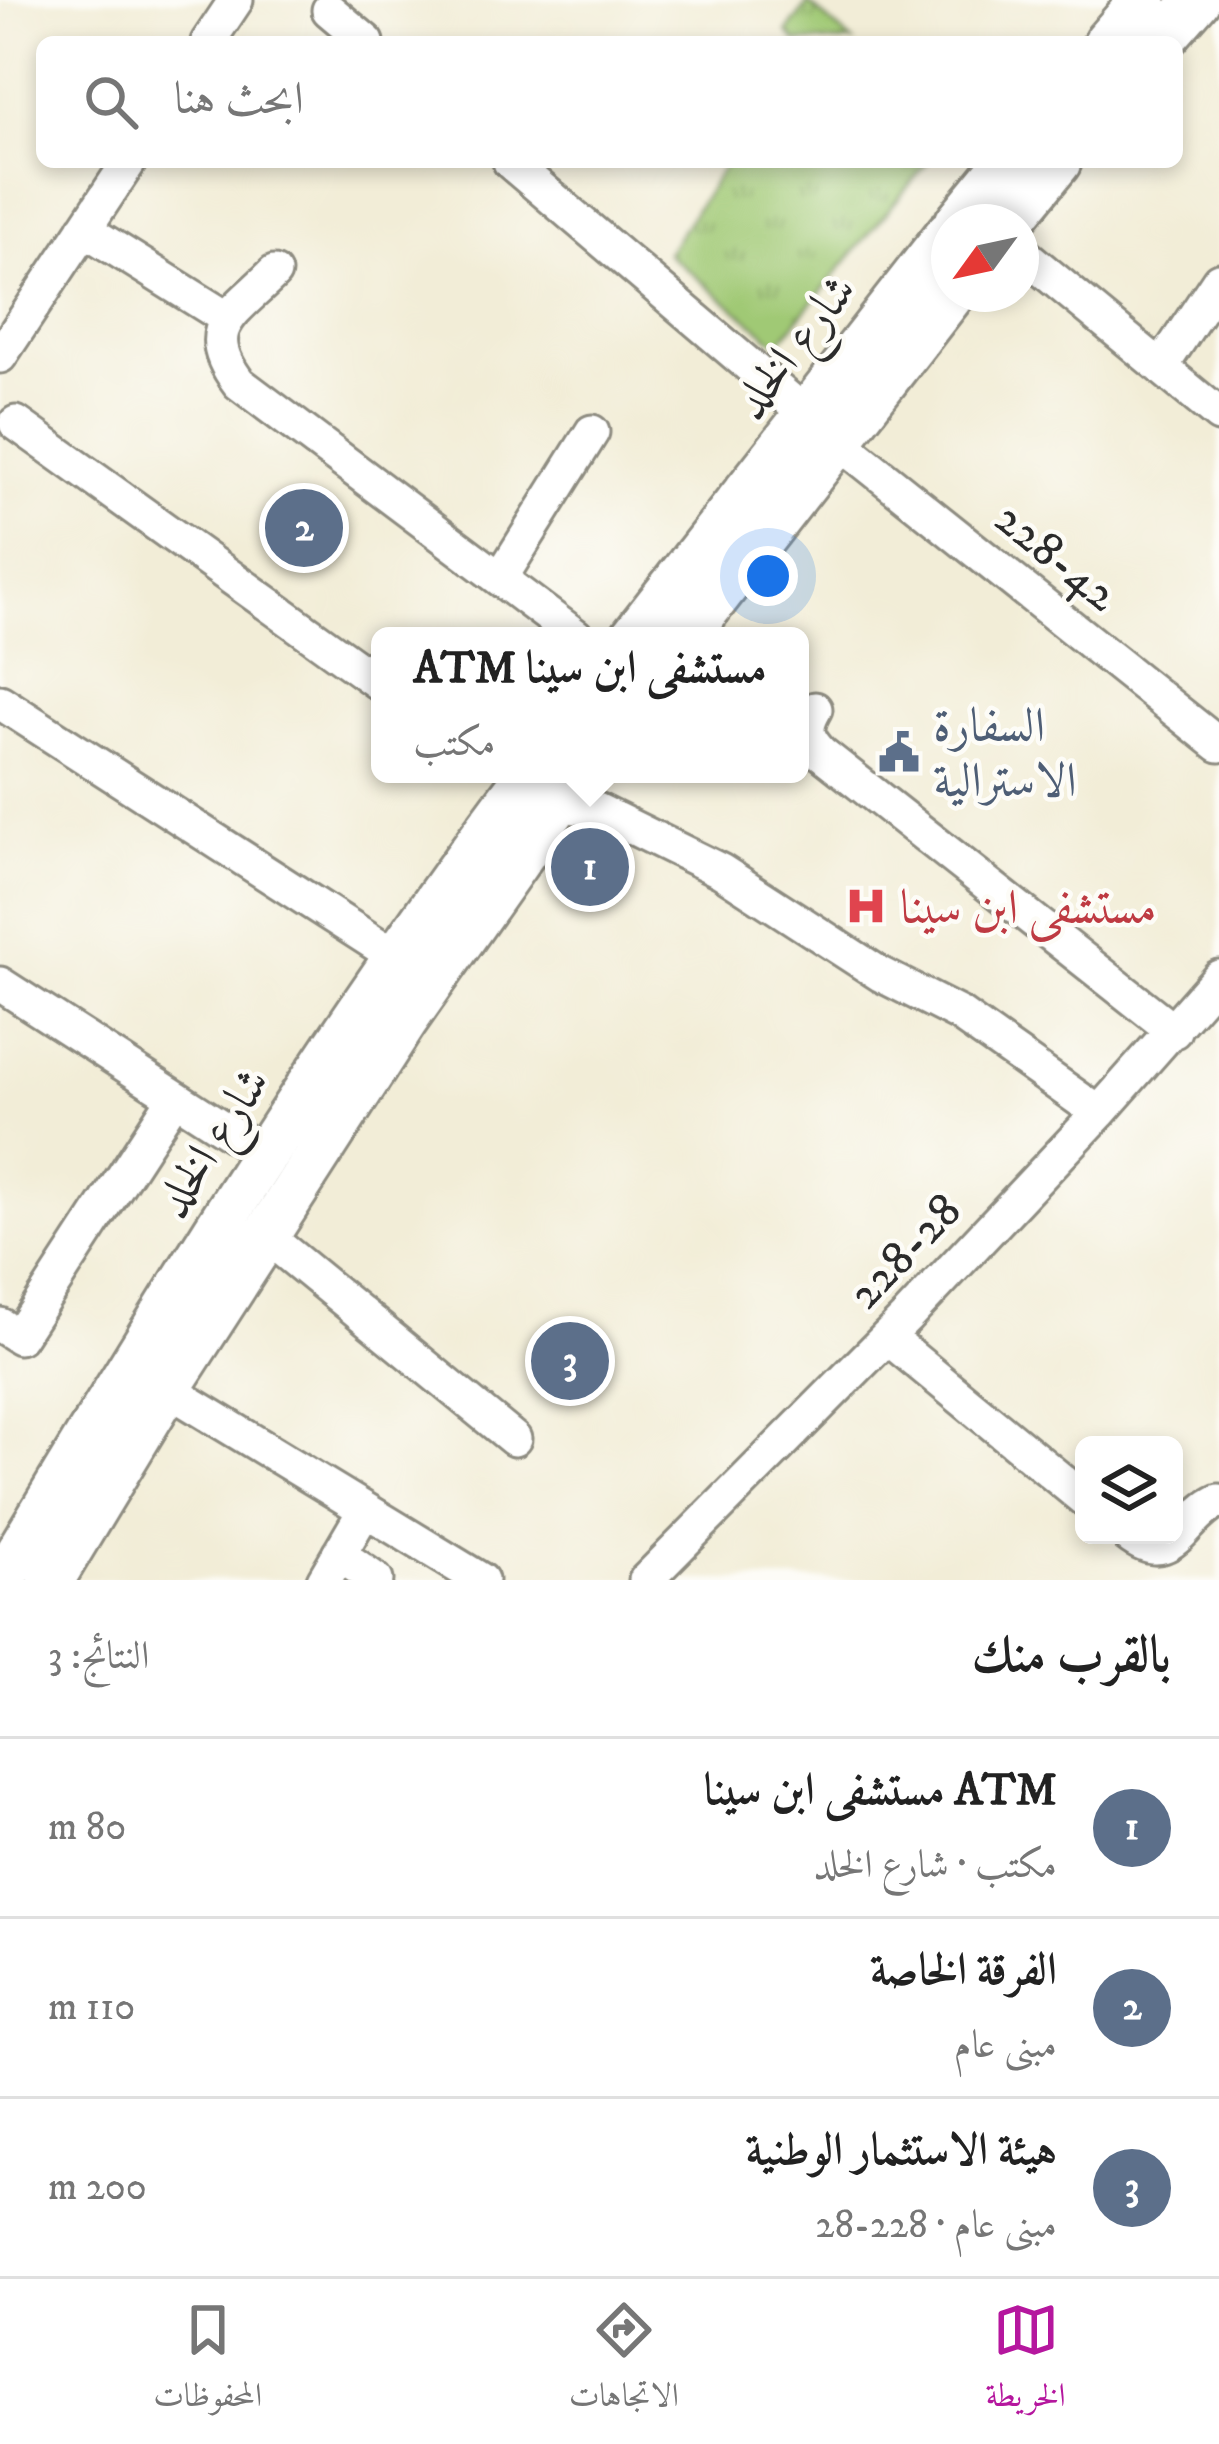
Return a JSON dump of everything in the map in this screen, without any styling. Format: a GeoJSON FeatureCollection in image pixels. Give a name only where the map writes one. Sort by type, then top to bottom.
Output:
{"type":"FeatureCollection","features":[{"type":"Feature","properties":{"kind":"main road"},"geometry":{"type":"LineString","coordinates":[[1112,36],[1143,0]]}},
{"type":"Feature","properties":{"kind":"main road"},"geometry":{"type":"LineString","coordinates":[[1165,36],[1197,0]]}},
{"type":"Feature","properties":{"kind":"main road"},"geometry":{"type":"LineString","coordinates":[[973,204],[1002,168]]}},
{"type":"Feature","properties":{"kind":"main road"},"geometry":{"type":"LineString","coordinates":[[1024,204],[1053,168]]}},
{"type":"Feature","properties":{"kind":"main road","name":"شارع الخلد"},"geometry":{"type":"LineString","coordinates":[[692,627],[931,261]]}},
{"type":"Feature","properties":{"kind":"main road","name":"شارع الخلد"},"geometry":{"type":"LineString","coordinates":[[642,627],[935,312]]}},
{"type":"Feature","properties":{"kind":"main road","name":"شارع الخلد"},"geometry":{"type":"LineString","coordinates":[[2,1580],[128,1369],[398,958],[537,783]]}},
{"type":"Feature","properties":{"kind":"main road","name":"شارع الخلد"},"geometry":{"type":"LineString","coordinates":[[51,1580],[167,1390],[417,1002],[537,783]]}},
{"type":"Feature","properties":{"kind":"street"},"geometry":{"type":"LineString","coordinates":[[212,36],[236,0]]}},
{"type":"Feature","properties":{"kind":"street"},"geometry":{"type":"LineString","coordinates":[[329,10],[360,36]]}},
{"type":"Feature","properties":{"kind":"street"},"geometry":{"type":"LineString","coordinates":[[0,356],[124,168]]}},
{"type":"Feature","properties":{"kind":"street","name":"228-42"},"geometry":{"type":"LineString","coordinates":[[516,168],[823,427],[1219,745]]}},
{"type":"Feature","properties":{"kind":"street"},"geometry":{"type":"LineString","coordinates":[[84,229],[228,319]]}},
{"type":"Feature","properties":{"kind":"street"},"geometry":{"type":"LineString","coordinates":[[1039,267],[1219,415]]}},
{"type":"Feature","properties":{"kind":"street"},"geometry":{"type":"LineString","coordinates":[[274,273],[228,319],[218,341],[221,360],[239,383],[564,627]]}},
{"type":"Feature","properties":{"kind":"street"},"geometry":{"type":"LineString","coordinates":[[1161,367],[1219,280]]}},
{"type":"Feature","properties":{"kind":"street"},"geometry":{"type":"LineString","coordinates":[[16,423],[371,678]]}},
{"type":"Feature","properties":{"kind":"street"},"geometry":{"type":"LineString","coordinates":[[500,579],[592,432]]}},
{"type":"Feature","properties":{"kind":"street"},"geometry":{"type":"LineString","coordinates":[[0,702],[398,958]]}},
{"type":"Feature","properties":{"kind":"street"},"geometry":{"type":"LineString","coordinates":[[809,719],[815,709]]}},
{"type":"Feature","properties":{"kind":"street"},"geometry":{"type":"LineString","coordinates":[[809,737],[821,753],[1174,1031]]}},
{"type":"Feature","properties":{"kind":"street"},"geometry":{"type":"LineString","coordinates":[[540,783],[721,871],[880,974],[959,1014],[1099,1113]]}},
{"type":"Feature","properties":{"kind":"street","name":"228-28"},"geometry":{"type":"LineString","coordinates":[[646,1580],[887,1337],[1099,1113],[1219,977]]}},
{"type":"Feature","properties":{"kind":"street"},"geometry":{"type":"LineString","coordinates":[[0,984],[266,1156]]}},
{"type":"Feature","properties":{"kind":"street"},"geometry":{"type":"LineString","coordinates":[[0,1325],[19,1337],[175,1097]]}},
{"type":"Feature","properties":{"kind":"street"},"geometry":{"type":"LineString","coordinates":[[266,1236],[514,1438]]}},
{"type":"Feature","properties":{"kind":"street"},"geometry":{"type":"LineString","coordinates":[[887,1337],[1075,1492]]}},
{"type":"Feature","properties":{"kind":"street"},"geometry":{"type":"LineString","coordinates":[[167,1390],[481,1580]]}},
{"type":"Feature","properties":{"kind":"street"},"geometry":{"type":"LineString","coordinates":[[1183,1531],[1219,1501]]}},
{"type":"Feature","properties":{"kind":"street"},"geometry":{"type":"LineString","coordinates":[[365,1510],[332,1567],[376,1580]]}},
{"type":"Feature","properties":{"kind":"green space"},"geometry":{"type":"Polygon","coordinates":[[[808,3],[846,36],[791,36],[787,32],[808,3]]]}},
{"type":"Feature","properties":{"kind":"green space"},"geometry":{"type":"Polygon","coordinates":[[[723,168],[923,168],[778,344],[667,253],[723,168]]]}},
{"type":"Feature","properties":{"kind":"place","name":"الفرقة الخاصة"},"geometry":{"type":"Point","coordinates":[304,528]}},
{"type":"Feature","properties":{"kind":"place","name":"السفارة الاسترالية"},"geometry":{"type":"Point","coordinates":[899,752]}},
{"type":"Feature","properties":{"kind":"place","name":"ATM مستشفى ابن سينا"},"geometry":{"type":"Point","coordinates":[590,867]}},
{"type":"Feature","properties":{"kind":"place","name":"مستشفى ابن سينا"},"geometry":{"type":"Point","coordinates":[866,906]}},
{"type":"Feature","properties":{"kind":"place","name":"هيئة الاستثمار الوطنية"},"geometry":{"type":"Point","coordinates":[570,1361]}}]}
